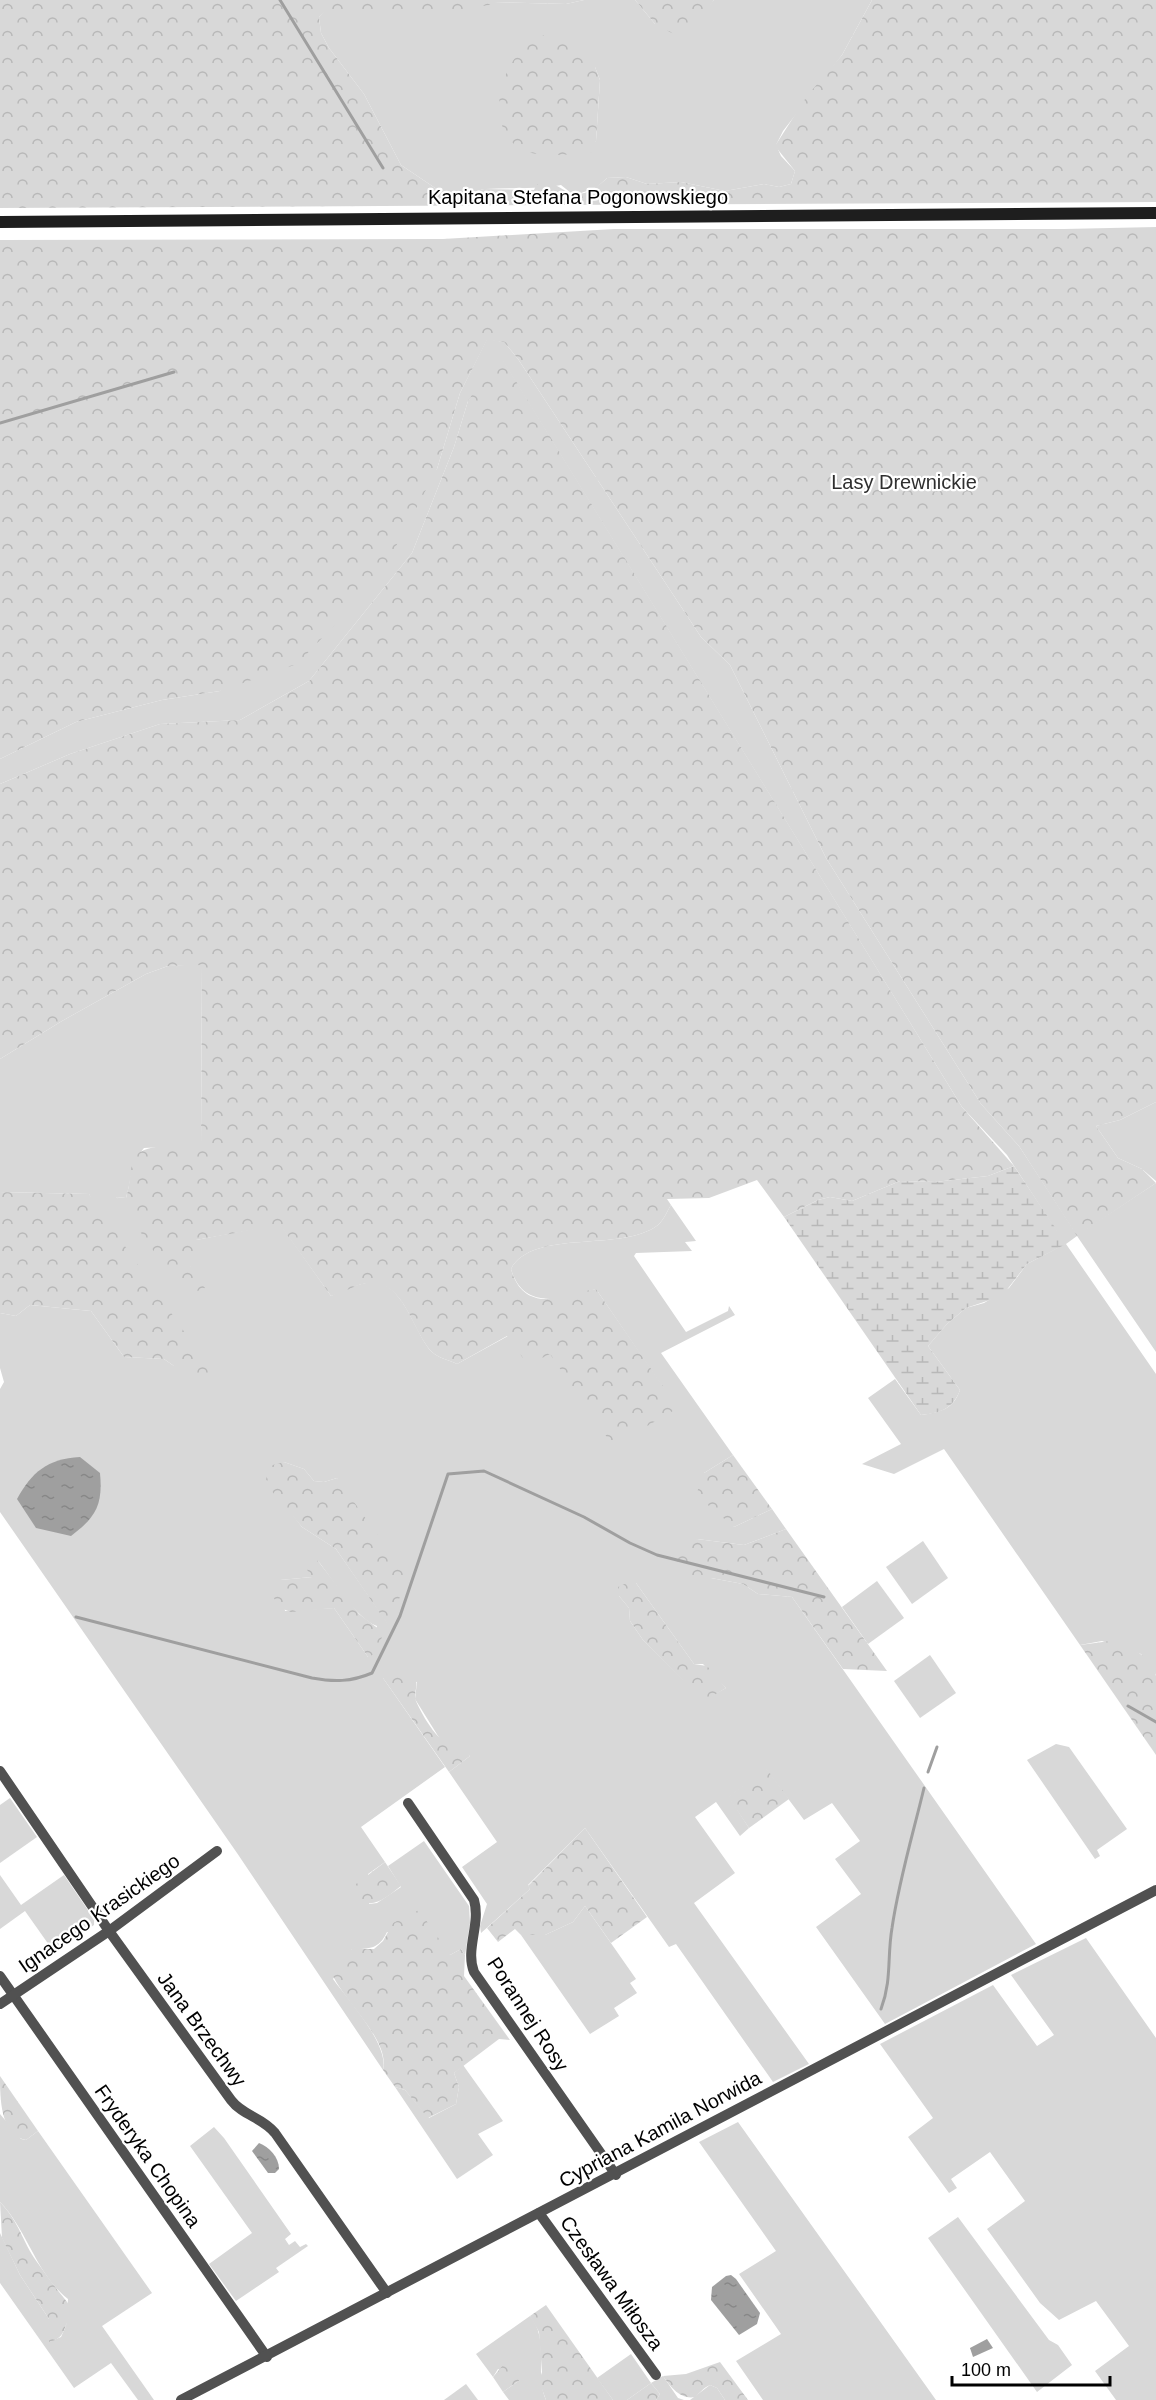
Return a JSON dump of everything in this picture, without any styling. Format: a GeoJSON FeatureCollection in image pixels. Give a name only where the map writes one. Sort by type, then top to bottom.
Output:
{"type":"FeatureCollection","features":[{"type":"Feature","properties":{"kind":"main road","name":"Kapitana Stefana Pogonowskiego"},"geometry":{"type":"LineString","coordinates":[[0,222],[1156,213]]}},
{"type":"Feature","properties":{"kind":"street","name":"Jana Brzechwy"},"geometry":{"type":"LineString","coordinates":[[0,1771],[109,1931],[237,2108],[243,2114],[263,2120],[275,2133],[387,2293]]}},
{"type":"Feature","properties":{"kind":"street","name":"Porannej Rosy"},"geometry":{"type":"LineString","coordinates":[[408,1803],[474,1900],[478,1912],[471,1960],[474,1972],[616,2175]]}},
{"type":"Feature","properties":{"kind":"street","name":"Ignacego Krasickiego"},"geometry":{"type":"LineString","coordinates":[[0,2004],[109,1931],[217,1851]]}},
{"type":"Feature","properties":{"kind":"street","name":"Cypriana Kamila Norwida"},"geometry":{"type":"LineString","coordinates":[[183,2399],[616,2175],[1156,1890]]}},
{"type":"Feature","properties":{"kind":"street","name":"Fryderyka Chopina"},"geometry":{"type":"LineString","coordinates":[[0,1976],[267,2357]]}},
{"type":"Feature","properties":{"kind":"street","name":"Czesława Miłosza"},"geometry":{"type":"LineString","coordinates":[[539,2213],[656,2375]]}},
{"type":"Feature","properties":{"kind":"green space"},"geometry":{"type":"Polygon","coordinates":[[[0,0],[584,0],[566,4],[494,2],[489,5],[425,15],[327,9],[319,17],[321,33],[329,48],[364,94],[401,165],[450,198],[457,198],[484,189],[534,190],[537,184],[542,182],[552,183],[568,192],[578,194],[592,190],[607,178],[626,177],[647,184],[681,182],[725,191],[764,184],[779,187],[791,184],[795,171],[775,146],[807,96],[842,55],[872,0],[1156,0],[1156,202],[0,208],[0,0]]]}},
{"type":"Feature","properties":{"kind":"green space"},"geometry":{"type":"Polygon","coordinates":[[[584,0],[635,0],[655,24],[706,9],[714,0],[872,0],[842,55],[783,131],[776,145],[781,156],[795,171],[791,184],[779,187],[764,184],[725,191],[681,182],[647,184],[626,177],[607,178],[596,188],[578,194],[571,193],[561,185],[486,189],[450,198],[401,165],[364,94],[329,48],[321,33],[319,17],[326,9],[494,2],[566,4],[584,0]],[[595,67],[529,152],[585,152],[596,141],[600,80],[595,67]]]}},
{"type":"Feature","properties":{"kind":"green space"},"geometry":{"type":"Polygon","coordinates":[[[635,0],[714,0],[689,36],[683,39],[655,24],[635,0]]]}},
{"type":"Feature","properties":{"kind":"green space"},"geometry":{"type":"Polygon","coordinates":[[[545,35],[564,39],[595,67],[600,80],[596,141],[592,152],[557,155],[530,153],[509,139],[502,124],[499,106],[501,88],[508,70],[518,54],[530,42],[545,35]]]}},
{"type":"Feature","properties":{"kind":"green space","name":"Lasy Drewnickie"},"geometry":{"type":"Polygon","coordinates":[[[1156,227],[1156,1102],[1120,1120],[1096,1126],[1118,1158],[1142,1169],[1156,1183],[1077,1236],[1019,1146],[981,1104],[826,858],[730,665],[701,637],[518,359],[504,342],[487,340],[460,393],[437,469],[378,580],[297,664],[220,691],[162,700],[76,722],[0,759],[0,240],[443,239],[614,229],[1156,227]]]}},
{"type":"Feature","properties":{"kind":"green space"},"geometry":{"type":"Polygon","coordinates":[[[487,339],[504,342],[518,359],[701,637],[730,665],[826,858],[981,1104],[1019,1146],[1077,1235],[1156,1183],[1156,1352],[1077,1236],[1066,1244],[1156,1374],[1156,1675],[1141,1654],[1102,1641],[1080,1645],[944,1449],[894,1474],[862,1464],[901,1444],[868,1398],[895,1379],[921,1415],[940,1411],[950,1406],[960,1390],[928,1346],[947,1324],[966,1308],[984,1303],[1009,1288],[1027,1264],[1065,1244],[1007,1155],[962,1107],[503,361],[468,401],[454,447],[412,553],[309,681],[240,720],[160,724],[70,754],[0,784],[0,759],[76,722],[162,700],[220,691],[437,469],[460,393],[487,339]]]}},
{"type":"Feature","properties":{"kind":"green space"},"geometry":{"type":"Polygon","coordinates":[[[503,360],[962,1107],[1014,1166],[988,1176],[935,1182],[900,1181],[852,1201],[830,1197],[818,1200],[784,1217],[757,1180],[709,1198],[667,1199],[671,1205],[662,1221],[642,1233],[623,1238],[558,1244],[522,1256],[511,1269],[519,1286],[527,1294],[544,1299],[596,1289],[678,1408],[613,1446],[550,1354],[528,1365],[507,1336],[457,1364],[440,1357],[432,1352],[425,1343],[407,1309],[392,1290],[382,1285],[365,1283],[331,1296],[280,1225],[196,1240],[203,1254],[190,1267],[205,1288],[185,1296],[116,1197],[126,1198],[133,1160],[137,1154],[153,1148],[201,1144],[202,965],[168,966],[146,974],[0,1059],[0,784],[70,754],[160,724],[240,720],[309,681],[412,553],[454,447],[468,401],[492,364],[503,360]]]}},
{"type":"Feature","properties":{"kind":"green space"},"geometry":{"type":"Polygon","coordinates":[[[202,964],[201,1145],[144,1148],[134,1166],[126,1198],[116,1197],[190,1267],[196,1240],[280,1224],[331,1296],[366,1283],[378,1283],[389,1288],[398,1296],[425,1343],[432,1352],[440,1357],[457,1364],[508,1336],[677,1408],[596,1289],[558,1298],[535,1297],[525,1292],[517,1283],[511,1269],[522,1256],[538,1249],[558,1244],[623,1238],[642,1233],[658,1225],[671,1205],[696,1241],[685,1242],[692,1251],[636,1253],[634,1256],[686,1332],[728,1311],[729,1306],[735,1315],[661,1353],[733,1455],[704,1473],[734,1527],[772,1509],[786,1529],[744,1545],[697,1539],[691,1578],[711,1578],[743,1584],[758,1594],[792,1597],[1036,1944],[885,2024],[816,1927],[861,1894],[835,1859],[860,1841],[832,1803],[804,1820],[766,1769],[729,1797],[749,1828],[740,1836],[716,1802],[695,1817],[735,1873],[694,1903],[809,2064],[773,2082],[676,1944],[669,1947],[585,1828],[528,1885],[530,1889],[481,1933],[480,1926],[487,1904],[462,1867],[497,1842],[449,1772],[470,1756],[460,1748],[453,1749],[443,1744],[415,1699],[417,1682],[383,1678],[445,1767],[361,1827],[385,1862],[368,1874],[369,1904],[377,1903],[401,1887],[388,1866],[424,1841],[469,1906],[470,1923],[465,1955],[461,1949],[450,1955],[387,1932],[381,1942],[373,1947],[352,1949],[333,1979],[374,2035],[383,2059],[383,2070],[237,1853],[0,1512],[0,1389],[4,1382],[0,1368],[0,1313],[16,1316],[30,1305],[91,1311],[124,1357],[164,1359],[174,1366],[89,1194],[0,1192],[0,1059],[146,974],[168,966],[202,964]],[[284,1462],[266,1480],[302,1527],[336,1549],[388,1624],[337,1478],[324,1482],[314,1481],[304,1469],[284,1462]],[[318,1561],[312,1577],[280,1580],[285,1611],[334,1608],[368,1657],[377,1626],[369,1622],[353,1607],[318,1561]],[[636,1583],[619,1596],[629,1608],[630,1621],[643,1640],[704,1700],[726,1688],[703,1664],[694,1664],[636,1583]]]}},
{"type":"Feature","properties":{"kind":"green space"},"geometry":{"type":"Polygon","coordinates":[[[1156,1102],[1156,1181],[1142,1169],[1118,1158],[1096,1126],[1120,1120],[1156,1102]]]}},
{"type":"Feature","properties":{"kind":"green space"},"geometry":{"type":"Polygon","coordinates":[[[1014,1166],[1066,1244],[1027,1264],[1002,1296],[966,1308],[947,1324],[928,1346],[960,1390],[950,1406],[934,1413],[921,1415],[784,1217],[818,1200],[830,1197],[852,1201],[900,1181],[935,1182],[988,1176],[1014,1166]]]}},
{"type":"Feature","properties":{"kind":"green space"},"geometry":{"type":"Polygon","coordinates":[[[0,1192],[89,1194],[212,1372],[205,1377],[174,1366],[164,1359],[124,1357],[91,1311],[30,1305],[16,1316],[0,1313],[0,1192]]]}},
{"type":"Feature","properties":{"kind":"green space"},"geometry":{"type":"Polygon","coordinates":[[[733,1455],[772,1509],[734,1527],[696,1495],[704,1473],[733,1455]]]}},
{"type":"Feature","properties":{"kind":"green space"},"geometry":{"type":"Polygon","coordinates":[[[284,1462],[304,1469],[314,1481],[324,1482],[337,1478],[408,1578],[388,1625],[336,1549],[302,1527],[270,1489],[266,1480],[269,1466],[284,1462]]]}},
{"type":"Feature","properties":{"kind":"green space"},"geometry":{"type":"Polygon","coordinates":[[[786,1529],[887,1671],[843,1669],[792,1597],[758,1594],[743,1584],[711,1578],[677,1578],[675,1556],[697,1539],[744,1545],[786,1529]]]}},
{"type":"Feature","properties":{"kind":"green space"},"geometry":{"type":"Polygon","coordinates":[[[923,1541],[948,1578],[912,1604],[886,1567],[923,1541]]]}},
{"type":"Feature","properties":{"kind":"green space"},"geometry":{"type":"Polygon","coordinates":[[[302,1554],[318,1561],[359,1614],[384,1633],[374,1654],[368,1657],[334,1608],[291,1612],[280,1608],[269,1590],[280,1580],[312,1577],[297,1555],[302,1554]]]}},
{"type":"Feature","properties":{"kind":"green space"},"geometry":{"type":"Polygon","coordinates":[[[877,1581],[904,1618],[868,1644],[842,1607],[877,1581]]]}},
{"type":"Feature","properties":{"kind":"green space"},"geometry":{"type":"Polygon","coordinates":[[[629,1582],[636,1583],[694,1664],[707,1666],[726,1688],[704,1701],[643,1640],[630,1621],[629,1608],[619,1596],[618,1587],[629,1582]]]}},
{"type":"Feature","properties":{"kind":"green space"},"geometry":{"type":"Polygon","coordinates":[[[1110,1641],[1138,1652],[1149,1663],[1156,1676],[1156,1755],[1080,1645],[1110,1641]]]}},
{"type":"Feature","properties":{"kind":"green space"},"geometry":{"type":"Polygon","coordinates":[[[930,1655],[956,1693],[920,1718],[894,1681],[930,1655]]]}},
{"type":"Feature","properties":{"kind":"green space"},"geometry":{"type":"Polygon","coordinates":[[[389,1669],[413,1675],[416,1681],[416,1701],[423,1716],[448,1745],[463,1747],[470,1756],[449,1772],[383,1678],[389,1669]]]}},
{"type":"Feature","properties":{"kind":"green space"},"geometry":{"type":"Polygon","coordinates":[[[1056,1744],[1069,1747],[1127,1829],[1097,1850],[1100,1856],[1095,1859],[1027,1760],[1056,1744]]]}},
{"type":"Feature","properties":{"kind":"green space"},"geometry":{"type":"Polygon","coordinates":[[[766,1768],[789,1799],[749,1828],[728,1797],[766,1768]]]}},
{"type":"Feature","properties":{"kind":"green space"},"geometry":{"type":"Polygon","coordinates":[[[10,1798],[37,1837],[0,1863],[0,1805],[10,1798]]]}},
{"type":"Feature","properties":{"kind":"green space"},"geometry":{"type":"Polygon","coordinates":[[[585,1828],[647,1917],[611,1943],[585,1906],[573,1922],[545,1935],[521,1935],[515,1929],[498,1942],[487,1928],[530,1889],[528,1886],[585,1828]]]}},
{"type":"Feature","properties":{"kind":"green space"},"geometry":{"type":"Polygon","coordinates":[[[385,1862],[401,1886],[378,1902],[366,1903],[360,1900],[354,1894],[356,1884],[385,1862]]]}},
{"type":"Feature","properties":{"kind":"green space"},"geometry":{"type":"Polygon","coordinates":[[[0,1875],[21,1905],[64,1875],[94,1919],[94,1925],[54,1952],[25,1911],[0,1929],[0,1875]]]}},
{"type":"Feature","properties":{"kind":"green space"},"geometry":{"type":"Polygon","coordinates":[[[585,1906],[636,1979],[630,1983],[637,1993],[614,2008],[619,2016],[590,2034],[521,1935],[545,1935],[573,1922],[585,1906]]]}},
{"type":"Feature","properties":{"kind":"green space"},"geometry":{"type":"Polygon","coordinates":[[[419,1910],[450,1955],[461,1949],[465,1955],[464,1976],[510,2040],[499,2039],[454,2073],[459,2087],[456,2104],[428,2118],[405,2090],[395,2087],[383,2070],[383,2058],[372,2031],[342,1991],[329,1966],[352,1949],[374,1949],[383,1941],[393,1923],[419,1910]]]}},
{"type":"Feature","properties":{"kind":"green space"},"geometry":{"type":"Polygon","coordinates":[[[1086,1938],[1156,2038],[1156,2400],[1116,2400],[1095,2371],[1129,2346],[1096,2301],[1059,2320],[1040,2303],[987,2229],[1025,2201],[990,2152],[951,2179],[957,2188],[949,2193],[908,2137],[933,2118],[880,2044],[993,1985],[1037,2046],[1054,2035],[1011,1975],[1086,1938]]]}},
{"type":"Feature","properties":{"kind":"green space"},"geometry":{"type":"Polygon","coordinates":[[[463,2065],[503,2121],[478,2134],[493,2155],[457,2179],[395,2087],[405,2090],[429,2118],[456,2104],[459,2087],[454,2073],[463,2065]]]}},
{"type":"Feature","properties":{"kind":"green space"},"geometry":{"type":"Polygon","coordinates":[[[0,2076],[38,2131],[26,2140],[17,2137],[6,2124],[1,2104],[0,2076]]]}},
{"type":"Feature","properties":{"kind":"green space"},"geometry":{"type":"Polygon","coordinates":[[[0,2114],[21,2139],[26,2140],[38,2131],[152,2293],[102,2326],[154,2400],[138,2400],[111,2363],[74,2388],[0,2283],[0,2233],[20,2275],[49,2319],[49,2342],[61,2337],[66,2326],[68,2299],[48,2277],[10,2213],[0,2202],[0,2114]]]}},
{"type":"Feature","properties":{"kind":"green space"},"geometry":{"type":"Polygon","coordinates":[[[738,2122],[936,2400],[763,2400],[736,2361],[781,2334],[739,2274],[776,2251],[699,2142],[738,2122]]]}},
{"type":"Feature","properties":{"kind":"green space"},"geometry":{"type":"Polygon","coordinates":[[[214,2127],[291,2234],[285,2239],[289,2245],[295,2241],[300,2247],[306,2244],[308,2246],[276,2268],[279,2272],[236,2301],[209,2264],[252,2233],[190,2146],[214,2127]]]}},
{"type":"Feature","properties":{"kind":"green space"},"geometry":{"type":"Polygon","coordinates":[[[0,2202],[17,2225],[37,2262],[69,2305],[70,2314],[64,2331],[52,2341],[49,2342],[49,2319],[20,2275],[2,2238],[0,2202]]]}},
{"type":"Feature","properties":{"kind":"green space"},"geometry":{"type":"Polygon","coordinates":[[[958,2217],[1049,2340],[1058,2345],[1072,2365],[1037,2392],[928,2238],[958,2217]]]}},
{"type":"Feature","properties":{"kind":"green space"},"geometry":{"type":"Polygon","coordinates":[[[546,2305],[613,2400],[546,2400],[539,2381],[542,2372],[539,2332],[530,2316],[546,2305]]]}},
{"type":"Feature","properties":{"kind":"green space"},"geometry":{"type":"Polygon","coordinates":[[[530,2316],[539,2335],[541,2379],[546,2400],[509,2400],[503,2392],[520,2380],[498,2369],[493,2377],[476,2354],[530,2316]]]}},
{"type":"Feature","properties":{"kind":"green space"},"geometry":{"type":"Polygon","coordinates":[[[631,2354],[651,2383],[627,2400],[613,2400],[597,2378],[631,2354]]]}},
{"type":"Feature","properties":{"kind":"green space"},"geometry":{"type":"Polygon","coordinates":[[[519,2360],[522,2365],[520,2380],[503,2392],[493,2377],[504,2364],[519,2360]]]}},
{"type":"Feature","properties":{"kind":"green space"},"geometry":{"type":"Polygon","coordinates":[[[720,2362],[748,2400],[725,2400],[717,2388],[710,2385],[695,2397],[685,2396],[676,2391],[663,2376],[686,2374],[720,2362]]]}},
{"type":"Feature","properties":{"kind":"green space"},"geometry":{"type":"Polygon","coordinates":[[[663,2376],[678,2398],[684,2400],[656,2400],[660,2394],[651,2383],[663,2376]]]}},
{"type":"Feature","properties":{"kind":"green space"},"geometry":{"type":"Polygon","coordinates":[[[651,2383],[660,2394],[656,2400],[627,2400],[651,2383]]]}},
{"type":"Feature","properties":{"kind":"green space"},"geometry":{"type":"Polygon","coordinates":[[[466,2384],[478,2400],[444,2400],[466,2384]]]}},
{"type":"Feature","properties":{"kind":"green space"},"geometry":{"type":"Polygon","coordinates":[[[710,2385],[717,2388],[725,2400],[690,2400],[710,2385]]]}},
{"type":"Feature","properties":{"kind":"water"},"geometry":{"type":"Polygon","coordinates":[[[80,1457],[100,1473],[99,1502],[92,1516],[71,1536],[36,1528],[17,1499],[29,1481],[42,1469],[58,1461],[80,1457]]]}},
{"type":"Feature","properties":{"kind":"water"},"geometry":{"type":"Polygon","coordinates":[[[259,2143],[270,2150],[275,2157],[279,2169],[275,2173],[268,2173],[252,2151],[259,2143]]]}},
{"type":"Feature","properties":{"kind":"water"},"geometry":{"type":"Polygon","coordinates":[[[731,2275],[736,2279],[760,2313],[757,2324],[739,2335],[711,2300],[712,2287],[726,2276],[731,2275]]]}},
{"type":"Feature","properties":{"kind":"water"},"geometry":{"type":"Polygon","coordinates":[[[987,2339],[993,2348],[973,2357],[970,2348],[987,2339]]]}},
{"type":"Feature","properties":{"kind":"waterway"},"geometry":{"type":"LineString","coordinates":[[280,0],[383,168]]}},
{"type":"Feature","properties":{"kind":"waterway"},"geometry":{"type":"LineString","coordinates":[[0,423],[174,372]]}},
{"type":"Feature","properties":{"kind":"waterway"},"geometry":{"type":"LineString","coordinates":[[76,1617],[312,1678],[342,1680],[364,1676],[372,1673],[400,1616],[448,1474],[484,1471],[584,1517],[630,1543],[657,1555],[824,1597]]}},
{"type":"Feature","properties":{"kind":"waterway"},"geometry":{"type":"LineString","coordinates":[[1128,1706],[1156,1722]]}},
{"type":"Feature","properties":{"kind":"waterway"},"geometry":{"type":"LineString","coordinates":[[928,1772],[937,1747]]}},
{"type":"Feature","properties":{"kind":"waterway"},"geometry":{"type":"LineString","coordinates":[[881,2009],[887,1988],[895,1910],[924,1788]]}}]}
